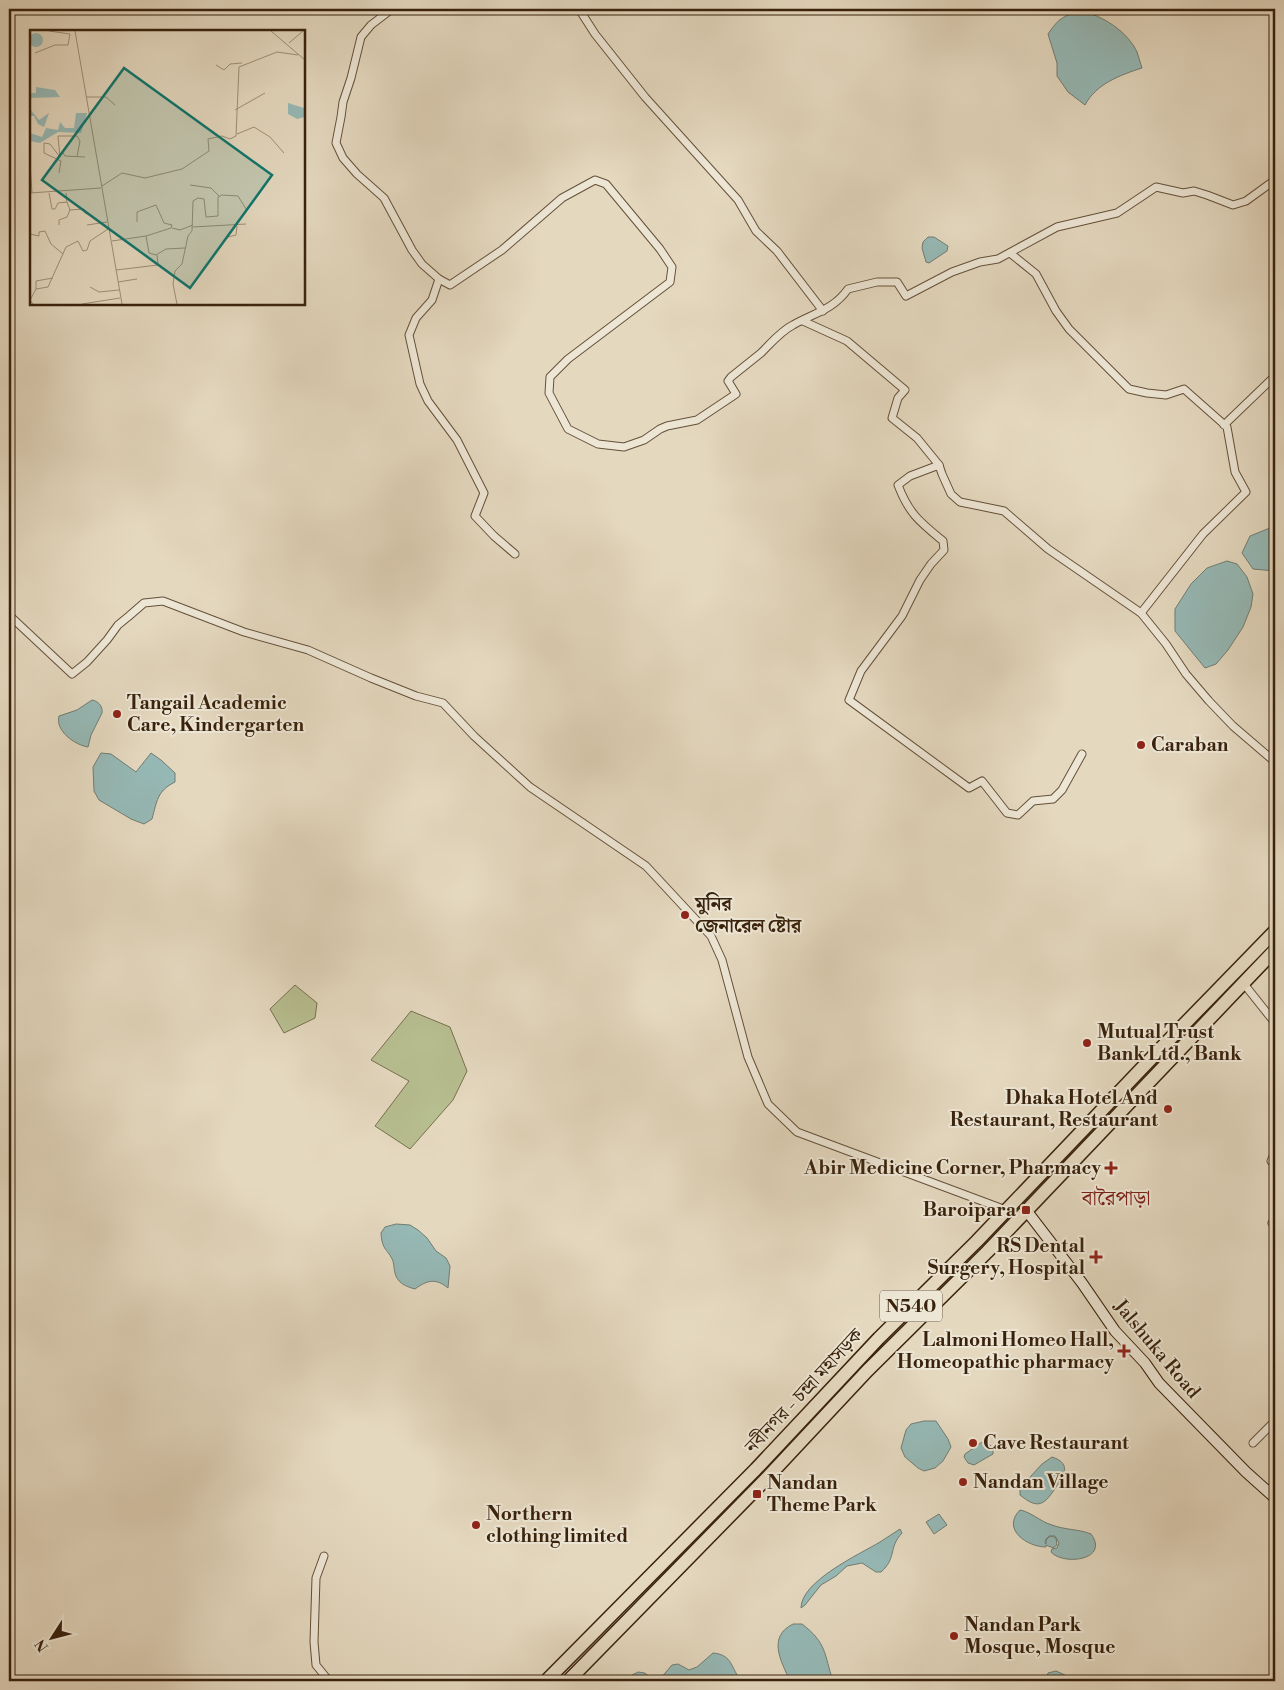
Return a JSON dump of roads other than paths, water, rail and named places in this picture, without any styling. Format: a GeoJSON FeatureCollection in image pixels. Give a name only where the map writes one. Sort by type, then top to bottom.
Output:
{"type":"FeatureCollection","features":[{"type":"Feature","properties":{"kind":"highway","name":"নবীনগর - চন্দ্রা মহাসড়ক"},"geometry":{"type":"LineString","coordinates":[[546,1681],[731,1494],[879,1338],[1006,1210],[1275,931]]}},
{"type":"Feature","properties":{"kind":"highway","name":"নবীনগর - চন্দ্রা মহাসড়ক"},"geometry":{"type":"LineString","coordinates":[[568,1681],[741,1504],[867,1371],[987,1252],[1275,950]]}},
{"type":"Feature","properties":{"kind":"highway"},"geometry":{"type":"LineString","coordinates":[[731,1494],[741,1504]]}},
{"type":"Feature","properties":{"kind":"street"},"geometry":{"type":"LineString","coordinates":[[392,9],[371,25],[361,37],[351,78],[342,102],[342,117],[336,143],[344,158],[357,174],[384,198],[412,250],[422,264],[439,279],[450,285],[502,250],[562,198],[595,180],[606,184],[672,266],[670,282],[568,359],[550,378],[549,392],[568,429],[598,444],[624,447],[644,440],[667,426],[697,420],[736,394],[728,381],[778,336],[793,325],[822,312],[842,297],[848,289],[877,282],[897,282],[906,296],[952,272],[980,262],[998,259],[1057,227],[1117,212],[1156,186],[1183,193],[1194,191],[1233,205],[1246,201],[1275,180]]}},
{"type":"Feature","properties":{"kind":"street"},"geometry":{"type":"LineString","coordinates":[[579,9],[595,34],[645,97],[738,200],[756,232],[777,251],[822,312]]}},
{"type":"Feature","properties":{"kind":"street"},"geometry":{"type":"LineString","coordinates":[[1010,252],[1036,274],[1056,311],[1069,330],[1129,389],[1147,393],[1166,394],[1184,389],[1227,427],[1235,472],[1246,492],[1203,534],[1141,613]]}},
{"type":"Feature","properties":{"kind":"street"},"geometry":{"type":"LineString","coordinates":[[439,279],[432,300],[416,318],[409,335],[420,384],[428,401],[457,440],[484,493],[475,516],[515,554]]}},
{"type":"Feature","properties":{"kind":"street"},"geometry":{"type":"LineString","coordinates":[[803,321],[847,341],[905,390],[898,398],[892,418],[917,438],[939,465],[951,494],[960,502],[1004,511],[1048,549],[1141,613],[1166,644],[1186,674],[1209,701],[1233,726],[1275,762]]}},
{"type":"Feature","properties":{"kind":"street"},"geometry":{"type":"LineString","coordinates":[[1224,425],[1275,376]]}},
{"type":"Feature","properties":{"kind":"street"},"geometry":{"type":"LineString","coordinates":[[939,465],[910,476],[898,486],[911,512],[943,541],[944,550],[920,580],[902,616],[862,670],[849,700],[969,788],[982,781],[1007,813],[1018,814],[1033,801],[1053,799],[1062,790],[1082,754]]}},
{"type":"Feature","properties":{"kind":"street"},"geometry":{"type":"LineString","coordinates":[[9,615],[72,674],[107,640],[118,625],[144,603],[163,601],[244,632],[308,650],[370,678],[416,696],[443,703],[474,736],[530,787],[646,866],[712,936],[722,960],[748,1057],[768,1104],[797,1132],[1006,1210]]}},
{"type":"Feature","properties":{"kind":"street"},"geometry":{"type":"LineString","coordinates":[[1244,984],[1275,1023]]}},
{"type":"Feature","properties":{"kind":"street"},"geometry":{"type":"LineString","coordinates":[[1275,1152],[1271,1161],[1275,1165]]}},
{"type":"Feature","properties":{"kind":"street","name":"Jalshuka Road"},"geometry":{"type":"LineString","coordinates":[[1026,1210],[1082,1283],[1115,1331],[1145,1363],[1159,1383],[1246,1472],[1275,1498]]}},
{"type":"Feature","properties":{"kind":"street"},"geometry":{"type":"LineString","coordinates":[[1275,1219],[1272,1222],[1275,1226]]}},
{"type":"Feature","properties":{"kind":"street"},"geometry":{"type":"LineString","coordinates":[[1253,1444],[1275,1421]]}},
{"type":"Feature","properties":{"kind":"street"},"geometry":{"type":"LineString","coordinates":[[324,1556],[316,1578],[314,1642],[316,1665],[328,1681]]}},
{"type":"Feature","properties":{"kind":"water"},"geometry":{"type":"Polygon","coordinates":[[[1081,11],[1106,20],[1121,31],[1137,52],[1142,68],[1109,81],[1095,91],[1085,105],[1068,92],[1057,76],[1057,63],[1048,34],[1062,18],[1081,11]]]}},
{"type":"Feature","properties":{"kind":"water"},"geometry":{"type":"Polygon","coordinates":[[[928,237],[934,237],[948,246],[947,251],[929,263],[926,262],[922,248],[923,242],[928,237]]]}},
{"type":"Feature","properties":{"kind":"water"},"geometry":{"type":"Polygon","coordinates":[[[1270,528],[1275,533],[1275,571],[1253,569],[1242,553],[1250,536],[1270,528]]]}},
{"type":"Feature","properties":{"kind":"water"},"geometry":{"type":"Polygon","coordinates":[[[1227,561],[1237,564],[1247,577],[1253,594],[1251,607],[1243,627],[1228,650],[1216,664],[1205,668],[1175,631],[1175,609],[1191,584],[1207,568],[1227,561]]]}},
{"type":"Feature","properties":{"kind":"water"},"geometry":{"type":"Polygon","coordinates":[[[92,700],[100,704],[102,713],[91,735],[88,747],[72,740],[63,732],[60,727],[59,716],[77,710],[92,700]]]}},
{"type":"Feature","properties":{"kind":"water"},"geometry":{"type":"Polygon","coordinates":[[[101,753],[111,754],[136,772],[151,753],[175,773],[175,782],[161,793],[152,819],[144,824],[131,819],[99,800],[94,791],[93,767],[101,753]]]}},
{"type":"Feature","properties":{"kind":"water"},"geometry":{"type":"Polygon","coordinates":[[[396,1224],[410,1225],[418,1230],[427,1238],[436,1251],[446,1258],[450,1266],[448,1288],[432,1281],[415,1289],[400,1282],[396,1276],[393,1261],[384,1247],[381,1233],[385,1227],[396,1224]]]}},
{"type":"Feature","properties":{"kind":"water"},"geometry":{"type":"Polygon","coordinates":[[[936,1421],[951,1447],[943,1461],[935,1468],[924,1471],[905,1457],[901,1448],[906,1430],[911,1424],[936,1421]]]}},
{"type":"Feature","properties":{"kind":"water"},"geometry":{"type":"Polygon","coordinates":[[[985,1440],[993,1448],[993,1454],[974,1465],[968,1463],[964,1457],[965,1454],[985,1440]]]}},
{"type":"Feature","properties":{"kind":"water"},"geometry":{"type":"Polygon","coordinates":[[[1052,1457],[1063,1463],[1063,1476],[1046,1500],[1035,1504],[1020,1495],[1020,1488],[1042,1464],[1052,1457]]]}},
{"type":"Feature","properties":{"kind":"water"},"geometry":{"type":"Polygon","coordinates":[[[1020,1510],[1052,1525],[1091,1534],[1095,1543],[1095,1550],[1083,1558],[1065,1559],[1051,1552],[1052,1549],[1057,1548],[1059,1543],[1055,1536],[1051,1536],[1056,1538],[1057,1545],[1053,1548],[1046,1545],[1046,1547],[1031,1544],[1019,1536],[1013,1524],[1020,1510]]]}},
{"type":"Feature","properties":{"kind":"water"},"geometry":{"type":"Polygon","coordinates":[[[939,1514],[947,1525],[934,1534],[926,1522],[939,1514]]]}},
{"type":"Feature","properties":{"kind":"water"},"geometry":{"type":"Polygon","coordinates":[[[900,1529],[902,1533],[895,1543],[889,1562],[881,1572],[876,1572],[862,1563],[847,1566],[836,1576],[821,1585],[801,1608],[804,1598],[821,1578],[900,1529]]]}},
{"type":"Feature","properties":{"kind":"water"},"geometry":{"type":"Polygon","coordinates":[[[793,1624],[802,1624],[816,1637],[824,1650],[833,1681],[790,1681],[780,1658],[778,1642],[785,1629],[793,1624]]]}},
{"type":"Feature","properties":{"kind":"water"},"geometry":{"type":"Polygon","coordinates":[[[713,1653],[725,1657],[742,1681],[661,1681],[660,1679],[672,1665],[678,1664],[689,1670],[697,1667],[713,1653]]]}},
{"type":"Feature","properties":{"kind":"water"},"geometry":{"type":"Polygon","coordinates":[[[1056,1671],[1065,1675],[1069,1681],[1046,1681],[1048,1673],[1056,1671]]]}},
{"type":"Feature","properties":{"kind":"water"},"geometry":{"type":"Polygon","coordinates":[[[638,1672],[645,1673],[654,1681],[626,1681],[638,1672]]]}},
{"type":"Feature","properties":{"kind":"place","name":"Tangail Academic Care, Kindergarten"},"geometry":{"type":"Point","coordinates":[117,714]}},
{"type":"Feature","properties":{"kind":"place","name":"Caraban"},"geometry":{"type":"Point","coordinates":[1141,745]}},
{"type":"Feature","properties":{"kind":"place","name":"মুনির জেনারেল ষ্টোর"},"geometry":{"type":"Point","coordinates":[685,915]}},
{"type":"Feature","properties":{"kind":"place","name":"Mutual Trust Bank Ltd., Bank"},"geometry":{"type":"Point","coordinates":[1087,1043]}},
{"type":"Feature","properties":{"kind":"place","name":"Dhaka Hotel And Restaurant, Restaurant"},"geometry":{"type":"Point","coordinates":[1168,1109]}},
{"type":"Feature","properties":{"kind":"place","name":"Abir Medicine Corner, Pharmacy"},"geometry":{"type":"Point","coordinates":[1111,1168]}},
{"type":"Feature","properties":{"kind":"place","name":"Baroipara"},"geometry":{"type":"Point","coordinates":[1026,1210]}},
{"type":"Feature","properties":{"kind":"place","name":"RS Dental Surgery, Hospital"},"geometry":{"type":"Point","coordinates":[1096,1257]}},
{"type":"Feature","properties":{"kind":"place","name":"Lalmoni Homeo Hall, Homeopathic pharmacy"},"geometry":{"type":"Point","coordinates":[1124,1351]}},
{"type":"Feature","properties":{"kind":"place","name":"Cave Restaurant"},"geometry":{"type":"Point","coordinates":[973,1443]}},
{"type":"Feature","properties":{"kind":"place","name":"Nandan Village"},"geometry":{"type":"Point","coordinates":[963,1482]}},
{"type":"Feature","properties":{"kind":"place","name":"Nandan Theme Park"},"geometry":{"type":"Point","coordinates":[757,1494]}},
{"type":"Feature","properties":{"kind":"place","name":"Northern clothing limited"},"geometry":{"type":"Point","coordinates":[476,1525]}},
{"type":"Feature","properties":{"kind":"place","name":"Nandan Park Mosque, Mosque"},"geometry":{"type":"Point","coordinates":[954,1636]}},
{"type":"Feature","properties":{"kind":"district","name":"বারৈপাড়া"},"geometry":{"type":"Point","coordinates":[1116,1199]}}]}
